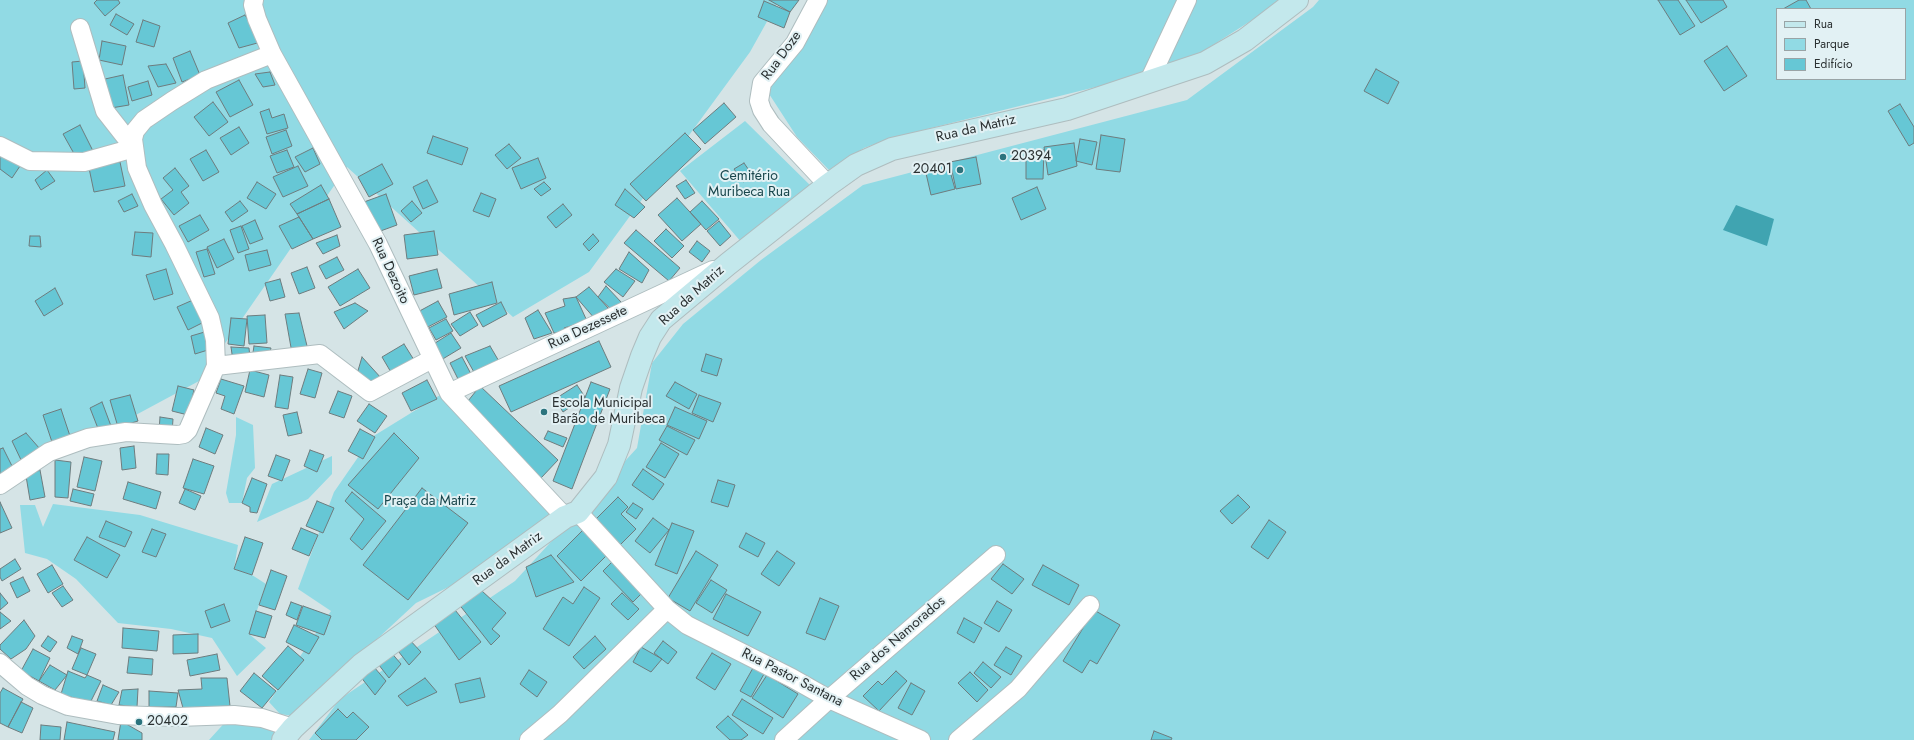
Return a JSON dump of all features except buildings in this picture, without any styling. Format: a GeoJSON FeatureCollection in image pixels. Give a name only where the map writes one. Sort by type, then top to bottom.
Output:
{"type":"FeatureCollection","features":[{"type":"Feature","properties":{"kind":"street","name":"Rua Dezoito"},"geometry":{"type":"LineString","coordinates":[[254,0],[253,5],[257,19],[272,54],[378,244],[449,393],[572,515]]}},
{"type":"Feature","properties":{"kind":"street","name":"Rua Doze"},"geometry":{"type":"LineString","coordinates":[[818,0],[795,43],[762,82],[759,101],[762,110],[771,124],[828,185]]}},
{"type":"Feature","properties":{"kind":"street"},"geometry":{"type":"LineString","coordinates":[[1148,83],[1187,0]]}},
{"type":"Feature","properties":{"kind":"street","name":"Rua da Matriz"},"geometry":{"type":"LineString","coordinates":[[288,734],[361,665],[572,515],[606,477],[619,445],[631,388],[650,337],[661,320],[728,264],[828,185],[856,166],[892,149],[1067,109],[1205,63],[1245,40],[1297,0]]}},
{"type":"Feature","properties":{"kind":"street"},"geometry":{"type":"LineString","coordinates":[[80,28],[105,111],[134,148]]}},
{"type":"Feature","properties":{"kind":"street"},"geometry":{"type":"LineString","coordinates":[[0,485],[49,452],[88,438],[126,432],[165,435],[184,434],[191,424],[216,366],[215,340],[210,318],[153,205],[137,168],[133,139],[135,131],[144,120],[206,80],[272,54]]}},
{"type":"Feature","properties":{"kind":"street"},"geometry":{"type":"LineString","coordinates":[[0,146],[30,161],[84,162],[134,148]]}},
{"type":"Feature","properties":{"kind":"street","name":"Rua Dezessete"},"geometry":{"type":"LineString","coordinates":[[449,393],[728,264]]}},
{"type":"Feature","properties":{"kind":"street"},"geometry":{"type":"LineString","coordinates":[[216,366],[320,354],[370,392],[432,359]]}},
{"type":"Feature","properties":{"kind":"street","name":"Rua Pastor Santana"},"geometry":{"type":"LineString","coordinates":[[572,515],[667,609],[687,625],[792,678],[829,699],[921,740]]}},
{"type":"Feature","properties":{"kind":"street","name":"Rua dos Namorados"},"geometry":{"type":"LineString","coordinates":[[784,740],[829,699],[996,555]]}},
{"type":"Feature","properties":{"kind":"street"},"geometry":{"type":"LineString","coordinates":[[958,740],[1018,689],[1090,605]]}},
{"type":"Feature","properties":{"kind":"street"},"geometry":{"type":"LineString","coordinates":[[529,740],[560,714],[667,609]]}},
{"type":"Feature","properties":{"kind":"street"},"geometry":{"type":"LineString","coordinates":[[0,663],[27,686],[42,695],[68,706],[118,715],[178,717],[234,714],[262,718],[288,734]]}},
{"type":"Feature","properties":{"kind":"green space"},"geometry":{"type":"Polygon","coordinates":[[[0,0],[779,0],[750,52],[589,272],[513,317],[347,167],[199,381],[0,488],[0,0]]]}},
{"type":"Feature","properties":{"kind":"green space"},"geometry":{"type":"Polygon","coordinates":[[[827,0],[1278,0],[1260,15],[1188,61],[1140,76],[891,138],[864,148],[829,170],[797,137],[762,83],[803,47],[827,0]]]}},
{"type":"Feature","properties":{"kind":"green space"},"geometry":{"type":"Polygon","coordinates":[[[1319,0],[1914,0],[1914,740],[309,740],[340,699],[515,581],[637,448],[652,363],[683,324],[761,260],[863,185],[1187,100],[1313,7],[1319,0]]]}},
{"type":"Feature","properties":{"kind":"green space","name":"Cemitério Muribeca Rua"},"geometry":{"type":"Polygon","coordinates":[[[745,121],[815,190],[742,243],[680,171],[745,121]]]}},
{"type":"Feature","properties":{"kind":"green space","name":"Praça da Matriz"},"geometry":{"type":"Polygon","coordinates":[[[445,392],[552,514],[467,578],[416,603],[294,716],[280,714],[269,702],[331,611],[298,589],[334,492],[372,437],[445,392]]]}},
{"type":"Feature","properties":{"kind":"green space"},"geometry":{"type":"Polygon","coordinates":[[[236,417],[253,425],[255,468],[247,478],[242,503],[229,503],[226,493],[236,435],[236,417]]]}},
{"type":"Feature","properties":{"kind":"green space"},"geometry":{"type":"Polygon","coordinates":[[[332,456],[332,474],[308,499],[257,522],[272,484],[332,456]]]}},
{"type":"Feature","properties":{"kind":"green space"},"geometry":{"type":"Polygon","coordinates":[[[53,504],[140,515],[238,545],[234,569],[252,575],[266,584],[249,634],[266,648],[237,676],[212,638],[171,629],[118,623],[76,579],[47,559],[25,553],[20,505],[35,505],[43,527],[53,504]]]}},
{"type":"Feature","properties":{"kind":"green space"},"geometry":{"type":"Polygon","coordinates":[[[229,718],[286,727],[275,740],[209,740],[229,718]]]}},
{"type":"Feature","properties":{"kind":"shaded area"},"geometry":{"type":"Polygon","coordinates":[[[1736,205],[1774,219],[1767,246],[1723,230],[1736,205]]]}},
{"type":"Feature","properties":{"kind":"place","name":"20394"},"geometry":{"type":"Point","coordinates":[1003,157]}},
{"type":"Feature","properties":{"kind":"place","name":"20401"},"geometry":{"type":"Point","coordinates":[960,170]}},
{"type":"Feature","properties":{"kind":"place","name":"Escola Municipal Barão de Muribeca"},"geometry":{"type":"Point","coordinates":[544,412]}},
{"type":"Feature","properties":{"kind":"place","name":"20402"},"geometry":{"type":"Point","coordinates":[139,722]}}]}
